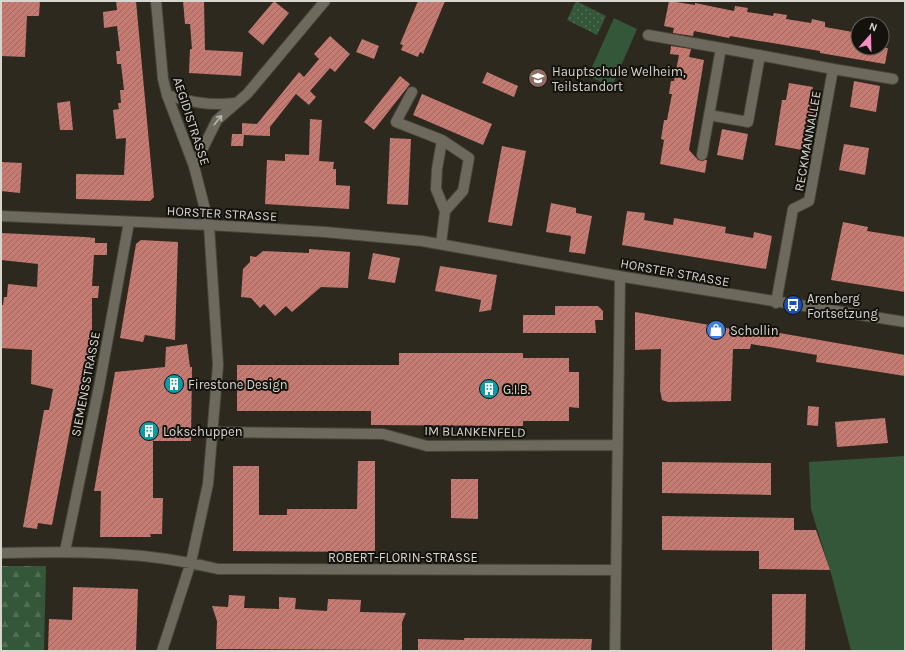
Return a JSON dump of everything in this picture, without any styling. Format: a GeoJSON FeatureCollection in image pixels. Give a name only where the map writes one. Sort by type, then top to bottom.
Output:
{"type":"FeatureCollection","features":[{"type":"Feature","properties":{"kind":"street","name":"AEGIDISTRASSE"},"geometry":{"type":"LineString","coordinates":[[156,1],[163,79],[167,95],[194,166],[209,224],[218,365],[214,432],[208,484],[192,562],[162,651]]}},
{"type":"Feature","properties":{"kind":"street"},"geometry":{"type":"LineString","coordinates":[[194,166],[206,139],[217,120],[247,94],[325,1]]}},
{"type":"Feature","properties":{"kind":"street"},"geometry":{"type":"LineString","coordinates":[[648,35],[893,79]]}},
{"type":"Feature","properties":{"kind":"street"},"geometry":{"type":"LineString","coordinates":[[702,155],[721,48]]}},
{"type":"Feature","properties":{"kind":"street"},"geometry":{"type":"LineString","coordinates":[[709,115],[748,122],[760,55]]}},
{"type":"Feature","properties":{"kind":"street","name":"RECKMANNALLEE"},"geometry":{"type":"LineString","coordinates":[[776,303],[793,209],[809,201],[833,69]]}},
{"type":"Feature","properties":{"kind":"street"},"geometry":{"type":"LineString","coordinates":[[412,92],[396,122],[442,140],[469,158],[463,191],[446,211],[441,244]]}},
{"type":"Feature","properties":{"kind":"street"},"geometry":{"type":"LineString","coordinates":[[167,95],[215,106],[235,104]]}},
{"type":"Feature","properties":{"kind":"street"},"geometry":{"type":"LineString","coordinates":[[442,140],[436,189],[446,211]]}},
{"type":"Feature","properties":{"kind":"street","name":"HORSTER STRASSE"},"geometry":{"type":"LineString","coordinates":[[1,216],[209,224],[324,232],[441,244],[620,277],[776,303],[905,322]]}},
{"type":"Feature","properties":{"kind":"street","name":"SIEMENSSTRASSE"},"geometry":{"type":"LineString","coordinates":[[65,551],[99,387],[129,222]]}},
{"type":"Feature","properties":{"kind":"street"},"geometry":{"type":"LineString","coordinates":[[615,651],[620,277]]}},
{"type":"Feature","properties":{"kind":"street","name":"IM BLANKENFELD"},"geometry":{"type":"LineString","coordinates":[[214,432],[383,434],[427,446],[617,445]]}},
{"type":"Feature","properties":{"kind":"street"},"geometry":{"type":"LineString","coordinates":[[1,552],[65,551],[129,554],[192,562]]}},
{"type":"Feature","properties":{"kind":"street","name":"ROBERT-FLORIN-STRASSE"},"geometry":{"type":"LineString","coordinates":[[192,562],[218,569],[615,570]]}},
{"type":"Feature","properties":{"kind":"green space"},"geometry":{"type":"Polygon","coordinates":[[[576,1],[606,16],[597,35],[567,20],[576,1]]]}},
{"type":"Feature","properties":{"kind":"green space"},"geometry":{"type":"Polygon","coordinates":[[[614,18],[637,29],[612,87],[588,76],[614,18]]]}},
{"type":"Feature","properties":{"kind":"green space"},"geometry":{"type":"Polygon","coordinates":[[[905,456],[905,651],[851,651],[832,577],[811,509],[809,462],[905,456]]]}},
{"type":"Feature","properties":{"kind":"green space"},"geometry":{"type":"Polygon","coordinates":[[[1,566],[46,566],[44,651],[1,651],[1,566]]]}},
{"type":"Feature","properties":{"kind":"building"},"geometry":{"type":"Polygon","coordinates":[[[1,1],[40,1],[39,16],[27,16],[25,57],[1,56],[1,1]]]}},
{"type":"Feature","properties":{"kind":"building"},"geometry":{"type":"Polygon","coordinates":[[[116,1],[136,1],[154,197],[150,201],[76,199],[76,174],[124,175],[126,138],[116,139],[113,110],[119,109],[118,103],[121,103],[120,90],[124,90],[121,64],[117,64],[116,51],[120,51],[117,26],[104,28],[103,12],[117,10],[116,1]]]}},
{"type":"Feature","properties":{"kind":"building"},"geometry":{"type":"Polygon","coordinates":[[[183,1],[204,1],[205,50],[243,52],[241,76],[189,73],[190,49],[192,49],[190,24],[185,24],[183,1]]]}},
{"type":"Feature","properties":{"kind":"building"},"geometry":{"type":"Polygon","coordinates":[[[274,1],[289,13],[263,45],[248,32],[274,1]]]}},
{"type":"Feature","properties":{"kind":"building"},"geometry":{"type":"Polygon","coordinates":[[[418,1],[445,1],[423,54],[420,52],[418,57],[401,50],[403,45],[400,44],[418,1]]]}},
{"type":"Feature","properties":{"kind":"building"},"geometry":{"type":"Polygon","coordinates":[[[669,1],[695,5],[695,3],[734,11],[735,6],[748,8],[747,12],[773,16],[774,13],[787,15],[786,19],[811,23],[812,19],[825,22],[825,27],[850,32],[850,56],[886,56],[885,64],[820,53],[820,51],[730,36],[729,38],[694,31],[693,36],[673,33],[674,28],[664,26],[669,1]]]}},
{"type":"Feature","properties":{"kind":"building"},"geometry":{"type":"Polygon","coordinates":[[[330,36],[350,54],[335,72],[330,68],[310,91],[316,97],[309,105],[296,94],[270,127],[270,136],[244,135],[243,146],[231,146],[232,134],[242,134],[242,123],[257,124],[299,72],[304,77],[319,59],[314,54],[330,36]]]}},
{"type":"Feature","properties":{"kind":"building"},"geometry":{"type":"Polygon","coordinates":[[[362,39],[379,46],[374,59],[356,52],[362,39]]]}},
{"type":"Feature","properties":{"kind":"building"},"geometry":{"type":"Polygon","coordinates":[[[671,46],[691,49],[689,57],[704,60],[689,150],[698,160],[707,160],[705,173],[660,164],[664,140],[661,139],[664,120],[667,120],[672,94],[669,94],[671,81],[674,81],[679,55],[670,54],[671,46]]]}},
{"type":"Feature","properties":{"kind":"building"},"geometry":{"type":"Polygon","coordinates":[[[487,72],[518,86],[514,97],[482,83],[487,72]]]}},
{"type":"Feature","properties":{"kind":"building"},"geometry":{"type":"Polygon","coordinates":[[[400,76],[410,84],[374,130],[364,122],[400,76]]]}},
{"type":"Feature","properties":{"kind":"building"},"geometry":{"type":"Polygon","coordinates":[[[854,81],[880,86],[876,112],[850,107],[854,81]]]}},
{"type":"Feature","properties":{"kind":"building"},"geometry":{"type":"Polygon","coordinates":[[[789,83],[813,87],[810,109],[814,110],[811,123],[807,123],[802,150],[775,145],[782,100],[786,100],[789,83]]]}},
{"type":"Feature","properties":{"kind":"building"},"geometry":{"type":"Polygon","coordinates":[[[422,94],[492,124],[483,145],[413,115],[422,94]]]}},
{"type":"Feature","properties":{"kind":"building"},"geometry":{"type":"Polygon","coordinates":[[[70,101],[73,130],[60,130],[57,103],[70,101]]]}},
{"type":"Feature","properties":{"kind":"building"},"geometry":{"type":"Polygon","coordinates":[[[310,119],[322,120],[319,161],[334,162],[333,169],[336,169],[336,185],[350,186],[349,209],[265,204],[267,160],[285,161],[285,154],[309,155],[310,119]]]}},
{"type":"Feature","properties":{"kind":"building"},"geometry":{"type":"Polygon","coordinates":[[[722,129],[748,134],[743,160],[717,155],[722,129]]]}},
{"type":"Feature","properties":{"kind":"building"},"geometry":{"type":"Polygon","coordinates":[[[390,138],[411,139],[408,205],[387,204],[390,138]]]}},
{"type":"Feature","properties":{"kind":"building"},"geometry":{"type":"Polygon","coordinates":[[[844,144],[869,148],[865,175],[839,170],[844,144]]]}},
{"type":"Feature","properties":{"kind":"building"},"geometry":{"type":"Polygon","coordinates":[[[502,146],[526,151],[512,226],[488,222],[502,146]]]}},
{"type":"Feature","properties":{"kind":"building"},"geometry":{"type":"Polygon","coordinates":[[[1,162],[22,163],[20,193],[1,191],[1,162]]]}},
{"type":"Feature","properties":{"kind":"building"},"geometry":{"type":"Polygon","coordinates":[[[551,203],[576,208],[576,213],[592,216],[585,254],[569,252],[571,236],[546,232],[551,203]]]}},
{"type":"Feature","properties":{"kind":"building"},"geometry":{"type":"Polygon","coordinates":[[[627,211],[645,213],[644,220],[673,225],[674,218],[726,227],[725,233],[753,238],[754,232],[772,236],[766,269],[622,245],[627,211]]]}},
{"type":"Feature","properties":{"kind":"building"},"geometry":{"type":"Polygon","coordinates":[[[843,222],[868,227],[867,231],[905,237],[905,292],[831,280],[843,222]]]}},
{"type":"Feature","properties":{"kind":"building"},"geometry":{"type":"Polygon","coordinates":[[[1,233],[85,237],[95,238],[95,243],[107,243],[107,255],[94,255],[92,286],[99,286],[98,298],[92,298],[92,341],[91,340],[90,356],[88,356],[80,410],[74,409],[52,525],[38,523],[37,529],[23,527],[44,410],[49,410],[53,389],[31,384],[32,350],[1,348],[1,305],[3,305],[4,297],[7,297],[8,284],[37,287],[38,264],[1,260],[1,233]]]}},
{"type":"Feature","properties":{"kind":"building"},"geometry":{"type":"Polygon","coordinates":[[[141,240],[178,242],[175,340],[145,335],[143,342],[120,338],[136,244],[141,240]]]}},
{"type":"Feature","properties":{"kind":"building"},"geometry":{"type":"Polygon","coordinates":[[[309,249],[350,252],[348,288],[321,287],[292,312],[286,306],[275,316],[264,304],[260,308],[251,298],[241,297],[243,269],[250,262],[250,256],[256,257],[263,251],[309,253],[309,249]]]}},
{"type":"Feature","properties":{"kind":"building"},"geometry":{"type":"Polygon","coordinates":[[[373,253],[400,258],[395,283],[368,279],[373,253]]]}},
{"type":"Feature","properties":{"kind":"building"},"geometry":{"type":"Polygon","coordinates":[[[440,266],[497,275],[491,310],[479,312],[481,300],[435,291],[440,266]]]}},
{"type":"Feature","properties":{"kind":"building"},"geometry":{"type":"Polygon","coordinates":[[[555,306],[598,306],[603,311],[603,320],[595,320],[596,333],[523,333],[523,315],[555,315],[555,306]]]}},
{"type":"Feature","properties":{"kind":"building"},"geometry":{"type":"Polygon","coordinates":[[[635,312],[773,336],[774,332],[905,355],[905,376],[816,362],[817,355],[751,344],[750,349],[733,349],[731,401],[668,402],[662,400],[660,390],[661,349],[635,350],[635,312]]]}},
{"type":"Feature","properties":{"kind":"building"},"geometry":{"type":"Polygon","coordinates":[[[187,344],[190,367],[192,367],[191,441],[153,441],[153,498],[163,498],[162,534],[150,534],[151,537],[100,537],[101,491],[94,491],[115,372],[165,367],[166,347],[187,344]]]}},
{"type":"Feature","properties":{"kind":"building","name":"G.I.B."},"geometry":{"type":"Polygon","coordinates":[[[399,353],[523,353],[523,358],[569,358],[569,372],[579,372],[579,408],[569,407],[569,421],[523,421],[523,426],[371,425],[371,411],[237,411],[237,365],[399,365],[399,353]]]}},
{"type":"Feature","properties":{"kind":"building"},"geometry":{"type":"Polygon","coordinates":[[[808,406],[819,407],[818,426],[807,425],[808,406]]]}},
{"type":"Feature","properties":{"kind":"building"},"geometry":{"type":"Polygon","coordinates":[[[885,418],[888,443],[837,447],[835,422],[885,418]]]}},
{"type":"Feature","properties":{"kind":"building"},"geometry":{"type":"Polygon","coordinates":[[[358,461],[375,461],[375,552],[233,551],[233,466],[259,466],[259,515],[287,515],[287,509],[357,509],[358,461]]]}},
{"type":"Feature","properties":{"kind":"building"},"geometry":{"type":"Polygon","coordinates":[[[662,462],[771,463],[771,495],[662,493],[662,462]]]}},
{"type":"Feature","properties":{"kind":"building"},"geometry":{"type":"Polygon","coordinates":[[[451,479],[478,479],[478,519],[451,518],[451,479]]]}},
{"type":"Feature","properties":{"kind":"building"},"geometry":{"type":"Polygon","coordinates":[[[662,516],[794,518],[794,530],[816,530],[830,570],[759,569],[759,551],[662,550],[662,516]]]}},
{"type":"Feature","properties":{"kind":"building"},"geometry":{"type":"Polygon","coordinates":[[[73,587],[138,589],[136,651],[48,651],[49,619],[72,620],[73,587]]]}},
{"type":"Feature","properties":{"kind":"building"},"geometry":{"type":"Polygon","coordinates":[[[772,594],[806,594],[805,651],[772,651],[772,594]]]}},
{"type":"Feature","properties":{"kind":"building"},"geometry":{"type":"Polygon","coordinates":[[[229,595],[245,596],[244,608],[279,609],[279,597],[296,598],[295,609],[327,611],[328,599],[361,600],[360,612],[406,613],[402,622],[402,650],[216,649],[217,621],[212,606],[228,607],[229,595]]]}},
{"type":"Feature","properties":{"kind":"building"},"geometry":{"type":"Polygon","coordinates":[[[464,638],[592,639],[591,651],[418,651],[418,639],[464,640],[464,638]]]}},
{"type":"Feature","properties":{"kind":"place","name":"Hauptschule Welheim, Teilstandort"},"geometry":{"type":"Point","coordinates":[538,78]}},
{"type":"Feature","properties":{"kind":"place","name":"Arenberg Fortsetzung"},"geometry":{"type":"Point","coordinates":[793,305]}},
{"type":"Feature","properties":{"kind":"place","name":"Schollin"},"geometry":{"type":"Point","coordinates":[716,330]}},
{"type":"Feature","properties":{"kind":"place","name":"Firestone Design"},"geometry":{"type":"Point","coordinates":[174,384]}},
{"type":"Feature","properties":{"kind":"place","name":"G.I.B."},"geometry":{"type":"Point","coordinates":[489,389]}},
{"type":"Feature","properties":{"kind":"place","name":"Lokschuppen"},"geometry":{"type":"Point","coordinates":[149,431]}}]}
